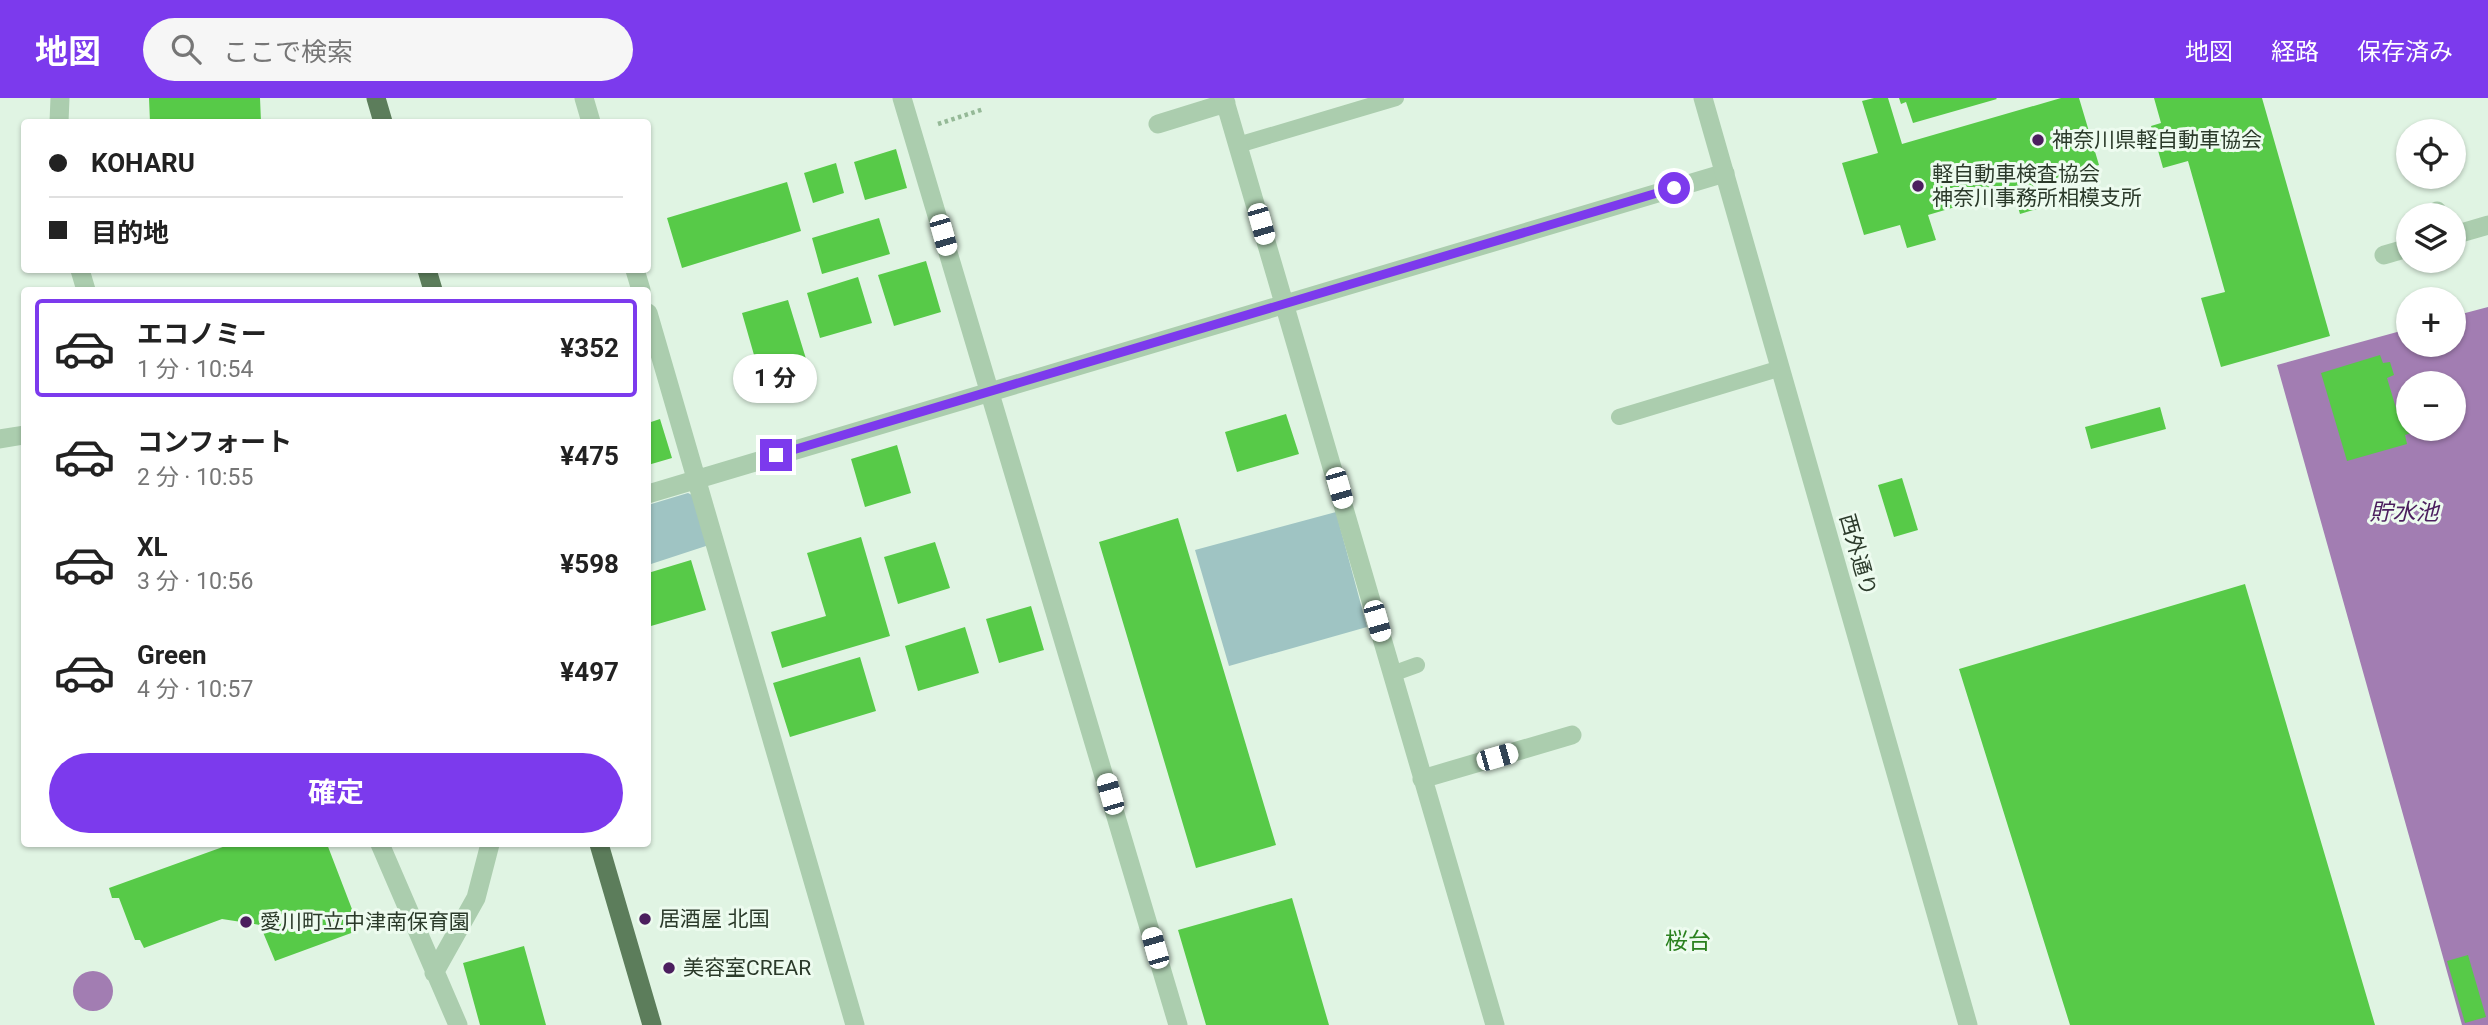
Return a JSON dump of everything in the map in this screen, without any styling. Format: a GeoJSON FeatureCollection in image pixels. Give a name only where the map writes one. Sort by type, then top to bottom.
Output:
{"type":"FeatureCollection","features":[{"type":"Feature","properties":{"kind":"main road"},"geometry":{"type":"LineString","coordinates":[[376,98],[382,119]]}},
{"type":"Feature","properties":{"kind":"main road"},"geometry":{"type":"LineString","coordinates":[[600,847],[652,1025]]}},
{"type":"Feature","properties":{"kind":"street"},"geometry":{"type":"LineString","coordinates":[[59,119],[60,98]]}},
{"type":"Feature","properties":{"kind":"street"},"geometry":{"type":"LineString","coordinates":[[584,98],[590,119]]}},
{"type":"Feature","properties":{"kind":"street"},"geometry":{"type":"LineString","coordinates":[[902,98],[1178,1025]]}},
{"type":"Feature","properties":{"kind":"street","name":"西外通り"},"geometry":{"type":"LineString","coordinates":[[1703,98],[1968,1025]]}},
{"type":"Feature","properties":{"kind":"street"},"geometry":{"type":"LineString","coordinates":[[1158,124],[1225,101],[1495,1025]]}},
{"type":"Feature","properties":{"kind":"street"},"geometry":{"type":"LineString","coordinates":[[651,493],[1725,173]]}},
{"type":"Feature","properties":{"kind":"street"},"geometry":{"type":"LineString","coordinates":[[2466,231],[2488,225]]}},
{"type":"Feature","properties":{"kind":"street"},"geometry":{"type":"LineString","coordinates":[[2384,255],[2396,252]]}},
{"type":"Feature","properties":{"kind":"street"},"geometry":{"type":"LineString","coordinates":[[651,323],[855,1025]]}},
{"type":"Feature","properties":{"kind":"street"},"geometry":{"type":"LineString","coordinates":[[0,439],[21,436]]}},
{"type":"Feature","properties":{"kind":"street"},"geometry":{"type":"LineString","coordinates":[[1422,779],[1572,735]]}},
{"type":"Feature","properties":{"kind":"street"},"geometry":{"type":"LineString","coordinates":[[381,847],[458,1025]]}},
{"type":"Feature","properties":{"kind":"street"},"geometry":{"type":"LineString","coordinates":[[434,974],[475,898],[489,847]]}},
{"type":"Feature","properties":{"kind":"lane"},"geometry":{"type":"LineString","coordinates":[[1238,145],[1396,98]]}},
{"type":"Feature","properties":{"kind":"lane"},"geometry":{"type":"LineString","coordinates":[[1619,417],[1781,368]]}},
{"type":"Feature","properties":{"kind":"lane"},"geometry":{"type":"LineString","coordinates":[[1392,674],[1417,665]]}},
{"type":"Feature","properties":{"kind":"path"},"geometry":{"type":"LineString","coordinates":[[912,131],[984,109]]}},
{"type":"Feature","properties":{"kind":"shaded area"},"geometry":{"type":"Polygon","coordinates":[[[688,493],[694,496],[709,545],[651,564],[651,504],[688,493]]]}},
{"type":"Feature","properties":{"kind":"shaded area"},"geometry":{"type":"Polygon","coordinates":[[[1336,512],[1367,627],[1229,666],[1195,550],[1336,512]]]}},
{"type":"Feature","properties":{"kind":"water","name":"貯水池"},"geometry":{"type":"Polygon","coordinates":[[[2488,307],[2488,1025],[2462,1025],[2277,365],[2396,332],[2396,357],[2466,357],[2466,313],[2488,307]]]}},
{"type":"Feature","properties":{"kind":"water"},"geometry":{"type":"Polygon","coordinates":[[[93,971],[107,977],[113,991],[107,1005],[93,1011],[79,1005],[73,991],[79,977],[93,971]]]}},
{"type":"Feature","properties":{"kind":"building"},"geometry":{"type":"Polygon","coordinates":[[[149,98],[260,98],[261,119],[150,119],[149,98]]]}},
{"type":"Feature","properties":{"kind":"building"},"geometry":{"type":"Polygon","coordinates":[[[1888,98],[1902,144],[2061,98],[2079,98],[2099,165],[2033,185],[2040,208],[2020,214],[2013,190],[1928,215],[1936,240],[1907,248],[1900,225],[1864,235],[1842,163],[1878,153],[1862,101],[1888,98]]]}},
{"type":"Feature","properties":{"kind":"building"},"geometry":{"type":"Polygon","coordinates":[[[1899,98],[1997,99],[1913,123],[1906,102],[1901,104],[1899,98]]]}},
{"type":"Feature","properties":{"kind":"building"},"geometry":{"type":"Polygon","coordinates":[[[2154,98],[2262,98],[2330,336],[2221,367],[2201,298],[2225,292],[2188,161],[2163,168],[2151,126],[2161,123],[2154,98]]]}},
{"type":"Feature","properties":{"kind":"building"},"geometry":{"type":"Polygon","coordinates":[[[896,149],[907,188],[865,200],[854,162],[896,149]]]}},
{"type":"Feature","properties":{"kind":"building"},"geometry":{"type":"Polygon","coordinates":[[[836,163],[844,193],[813,203],[804,173],[836,163]]]}},
{"type":"Feature","properties":{"kind":"building"},"geometry":{"type":"Polygon","coordinates":[[[787,182],[801,231],[682,268],[667,218],[787,182]]]}},
{"type":"Feature","properties":{"kind":"building"},"geometry":{"type":"Polygon","coordinates":[[[879,218],[890,254],[822,274],[812,238],[879,218]]]}},
{"type":"Feature","properties":{"kind":"building"},"geometry":{"type":"Polygon","coordinates":[[[926,261],[941,312],[894,326],[878,275],[926,261]]]}},
{"type":"Feature","properties":{"kind":"building"},"geometry":{"type":"Polygon","coordinates":[[[858,277],[872,323],[820,338],[807,293],[858,277]]]}},
{"type":"Feature","properties":{"kind":"building"},"geometry":{"type":"Polygon","coordinates":[[[788,300],[807,362],[760,376],[742,313],[788,300]]]}},
{"type":"Feature","properties":{"kind":"building"},"geometry":{"type":"Polygon","coordinates":[[[2380,355],[2383,363],[2390,362],[2394,375],[2387,378],[2396,408],[2396,441],[2406,441],[2407,444],[2347,461],[2321,373],[2380,355]]]}},
{"type":"Feature","properties":{"kind":"building"},"geometry":{"type":"Polygon","coordinates":[[[2160,407],[2166,429],[2091,449],[2085,427],[2160,407]]]}},
{"type":"Feature","properties":{"kind":"building"},"geometry":{"type":"Polygon","coordinates":[[[1286,414],[1299,454],[1237,472],[1225,432],[1286,414]]]}},
{"type":"Feature","properties":{"kind":"building"},"geometry":{"type":"Polygon","coordinates":[[[660,419],[672,458],[651,464],[651,422],[660,419]]]}},
{"type":"Feature","properties":{"kind":"building"},"geometry":{"type":"Polygon","coordinates":[[[897,445],[911,493],[865,507],[851,459],[897,445]]]}},
{"type":"Feature","properties":{"kind":"building"},"geometry":{"type":"Polygon","coordinates":[[[1902,478],[1918,530],[1894,537],[1878,485],[1902,478]]]}},
{"type":"Feature","properties":{"kind":"building"},"geometry":{"type":"Polygon","coordinates":[[[1178,518],[1276,845],[1196,868],[1099,542],[1178,518]]]}},
{"type":"Feature","properties":{"kind":"building"},"geometry":{"type":"Polygon","coordinates":[[[861,537],[890,636],[782,668],[771,632],[826,616],[807,553],[861,537]]]}},
{"type":"Feature","properties":{"kind":"building"},"geometry":{"type":"Polygon","coordinates":[[[935,542],[950,588],[898,604],[884,557],[935,542]]]}},
{"type":"Feature","properties":{"kind":"building"},"geometry":{"type":"Polygon","coordinates":[[[691,560],[706,610],[651,626],[651,572],[691,560]]]}},
{"type":"Feature","properties":{"kind":"building"},"geometry":{"type":"Polygon","coordinates":[[[2245,584],[2375,1025],[2070,1025],[1959,669],[2245,584]]]}},
{"type":"Feature","properties":{"kind":"building"},"geometry":{"type":"Polygon","coordinates":[[[1031,606],[1044,650],[999,663],[986,619],[1031,606]]]}},
{"type":"Feature","properties":{"kind":"building"},"geometry":{"type":"Polygon","coordinates":[[[965,627],[979,673],[918,691],[905,646],[965,627]]]}},
{"type":"Feature","properties":{"kind":"building"},"geometry":{"type":"Polygon","coordinates":[[[860,657],[876,711],[790,737],[773,683],[860,657]]]}},
{"type":"Feature","properties":{"kind":"building"},"geometry":{"type":"Polygon","coordinates":[[[223,847],[328,847],[355,917],[349,920],[354,932],[275,961],[260,925],[222,919],[144,948],[140,940],[135,940],[119,898],[112,898],[109,888],[223,847]]]}},
{"type":"Feature","properties":{"kind":"building"},"geometry":{"type":"Polygon","coordinates":[[[1292,898],[1329,1025],[1206,1025],[1178,930],[1292,898]]]}},
{"type":"Feature","properties":{"kind":"building"},"geometry":{"type":"Polygon","coordinates":[[[524,946],[546,1025],[480,1025],[463,963],[524,946]]]}},
{"type":"Feature","properties":{"kind":"building"},"geometry":{"type":"Polygon","coordinates":[[[2468,955],[2486,1017],[2465,1023],[2447,961],[2468,955]]]}},
{"type":"Feature","properties":{"kind":"place","name":"神奈川県軽自動車協会"},"geometry":{"type":"Point","coordinates":[2038,140]}},
{"type":"Feature","properties":{"kind":"place","name":"軽自動車検査協会 神奈川事務所相模支所"},"geometry":{"type":"Point","coordinates":[1918,186]}},
{"type":"Feature","properties":{"kind":"place","name":"居酒屋 北国"},"geometry":{"type":"Point","coordinates":[645,919]}},
{"type":"Feature","properties":{"kind":"place","name":"愛川町立中津南保育園"},"geometry":{"type":"Point","coordinates":[246,922]}},
{"type":"Feature","properties":{"kind":"place","name":"美容室CREAR"},"geometry":{"type":"Point","coordinates":[669,968]}},
{"type":"Feature","properties":{"kind":"district","name":"桜台"},"geometry":{"type":"Point","coordinates":[1688,941]}},
{"type":"Feature","properties":{"kind":"route"},"geometry":{"type":"LineString","coordinates":[[776,455],[1674,188]]}}]}
